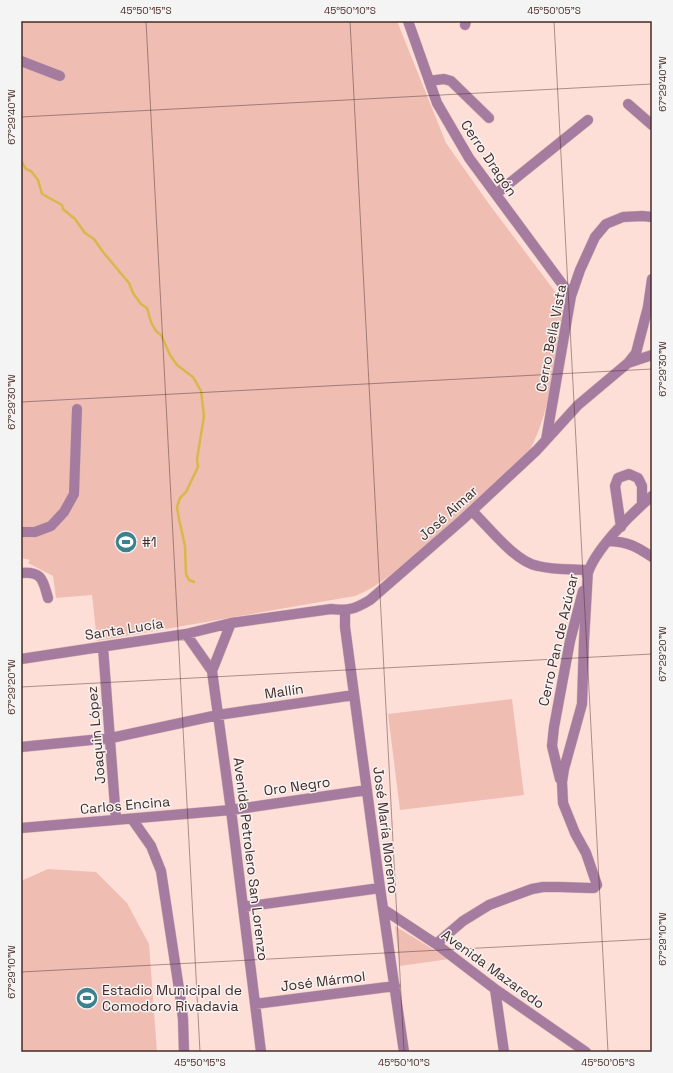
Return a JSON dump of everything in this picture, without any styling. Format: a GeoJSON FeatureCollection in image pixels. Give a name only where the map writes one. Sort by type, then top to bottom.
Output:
{"type":"FeatureCollection","features":[{"type":"Feature","properties":{"kind":"street","name":"Cerro Dragón"},"geometry":{"type":"LineString","coordinates":[[408,21],[437,103],[469,158],[571,296]]}},
{"type":"Feature","properties":{"kind":"street"},"geometry":{"type":"LineString","coordinates":[[21,61],[60,76]]}},
{"type":"Feature","properties":{"kind":"street"},"geometry":{"type":"LineString","coordinates":[[429,80],[444,79],[451,81],[489,118]]}},
{"type":"Feature","properties":{"kind":"street"},"geometry":{"type":"LineString","coordinates":[[628,104],[652,125]]}},
{"type":"Feature","properties":{"kind":"street"},"geometry":{"type":"LineString","coordinates":[[496,194],[588,120]]}},
{"type":"Feature","properties":{"kind":"street","name":"Cerro Bella Vista"},"geometry":{"type":"LineString","coordinates":[[546,440],[571,296],[580,270],[595,238],[606,224],[623,217],[652,217]]}},
{"type":"Feature","properties":{"kind":"street"},"geometry":{"type":"LineString","coordinates":[[628,363],[636,353],[648,307],[652,279]]}},
{"type":"Feature","properties":{"kind":"street","name":"José Aimar"},"geometry":{"type":"LineString","coordinates":[[231,623],[331,609],[345,611],[370,600],[472,511],[546,440],[578,405],[628,363],[652,355]]}},
{"type":"Feature","properties":{"kind":"street"},"geometry":{"type":"LineString","coordinates":[[21,532],[35,532],[51,526],[64,512],[74,494],[77,409]]}},
{"type":"Feature","properties":{"kind":"street"},"geometry":{"type":"LineString","coordinates":[[621,527],[615,486],[618,478],[629,474],[638,478],[642,486],[642,505]]}},
{"type":"Feature","properties":{"kind":"street"},"geometry":{"type":"LineString","coordinates":[[472,511],[511,551],[524,560],[538,566],[588,570],[602,548],[652,496]]}},
{"type":"Feature","properties":{"kind":"street"},"geometry":{"type":"LineString","coordinates":[[609,541],[624,542],[639,548],[652,557]]}},
{"type":"Feature","properties":{"kind":"street","name":"Cerro Pan de Azúcar"},"geometry":{"type":"LineString","coordinates":[[563,790],[552,746],[552,740],[559,694],[570,641],[588,570]]}},
{"type":"Feature","properties":{"kind":"street","name":"Cerro Pan de Azúcar"},"geometry":{"type":"LineString","coordinates":[[436,944],[463,921],[483,909],[525,892],[543,887],[594,888],[597,885],[597,881],[586,853],[575,833],[563,803],[564,769],[582,704],[588,570]]}},
{"type":"Feature","properties":{"kind":"street"},"geometry":{"type":"LineString","coordinates":[[21,573],[37,575],[43,580],[48,598]]}},
{"type":"Feature","properties":{"kind":"street","name":"José María Moreno"},"geometry":{"type":"LineString","coordinates":[[345,611],[345,627],[354,695],[404,1052]]}},
{"type":"Feature","properties":{"kind":"street","name":"Santa Lucía"},"geometry":{"type":"LineString","coordinates":[[21,659],[186,634],[231,623]]}},
{"type":"Feature","properties":{"kind":"street","name":"Avenida Petrolero San Lorenzo"},"geometry":{"type":"LineString","coordinates":[[212,671],[231,623]]}},
{"type":"Feature","properties":{"kind":"street","name":"Avenida Petrolero San Lorenzo"},"geometry":{"type":"LineString","coordinates":[[186,634],[212,671],[261,1052]]}},
{"type":"Feature","properties":{"kind":"street","name":"Joaquin López"},"geometry":{"type":"LineString","coordinates":[[103,647],[116,820]]}},
{"type":"Feature","properties":{"kind":"street","name":"Mallín"},"geometry":{"type":"LineString","coordinates":[[21,746],[111,738],[218,715],[354,695]]}},
{"type":"Feature","properties":{"kind":"street","name":"Oro Negro"},"geometry":{"type":"LineString","coordinates":[[231,810],[367,790]]}},
{"type":"Feature","properties":{"kind":"street","name":"Carlos Encina"},"geometry":{"type":"LineString","coordinates":[[21,828],[231,810]]}},
{"type":"Feature","properties":{"kind":"street"},"geometry":{"type":"LineString","coordinates":[[132,819],[151,846],[161,871],[182,1008],[184,1052]]}},
{"type":"Feature","properties":{"kind":"street"},"geometry":{"type":"LineString","coordinates":[[243,907],[380,888]]}},
{"type":"Feature","properties":{"kind":"street","name":"Avenida Mazaredo"},"geometry":{"type":"LineString","coordinates":[[383,909],[436,944],[495,989],[586,1052]]}},
{"type":"Feature","properties":{"kind":"street","name":"José Mármol"},"geometry":{"type":"LineString","coordinates":[[255,1004],[395,986]]}},
{"type":"Feature","properties":{"kind":"street"},"geometry":{"type":"LineString","coordinates":[[495,989],[504,1052]]}},
{"type":"Feature","properties":{"kind":"shaded area"},"geometry":{"type":"Polygon","coordinates":[[[21,21],[397,21],[446,143],[489,204],[566,306],[549,398],[544,416],[530,450],[420,550],[389,576],[373,587],[355,596],[97,641],[92,595],[56,598],[53,576],[28,563],[30,560],[21,558],[21,21]]]}},
{"type":"Feature","properties":{"kind":"shaded area"},"geometry":{"type":"Polygon","coordinates":[[[512,699],[524,795],[400,810],[388,714],[512,699]]]}},
{"type":"Feature","properties":{"kind":"shaded area","name":"Estadio Municipal de Comodoro Rivadavia"},"geometry":{"type":"Polygon","coordinates":[[[48,869],[96,872],[127,903],[149,944],[157,1052],[21,1052],[21,881],[48,869]]]}},
{"type":"Feature","properties":{"kind":"shaded area"},"geometry":{"type":"Polygon","coordinates":[[[395,926],[449,959],[400,966],[395,926]]]}},
{"type":"Feature","properties":{"kind":"waterway"},"geometry":{"type":"LineString","coordinates":[[21,161],[26,169],[31,171],[38,180],[42,194],[62,205],[63,209],[75,219],[85,233],[94,239],[129,283],[133,293],[141,304],[147,308],[151,322],[156,331],[161,335],[170,355],[177,365],[193,377],[201,391],[204,416],[197,459],[198,467],[186,492],[180,498],[177,507],[185,546],[186,574],[189,580],[194,582]]}},
{"type":"Feature","properties":{"kind":"place","name":"#1"},"geometry":{"type":"Point","coordinates":[126,542]}},
{"type":"Feature","properties":{"kind":"place","name":"Estadio Municipal de Comodoro Rivadavia"},"geometry":{"type":"Point","coordinates":[87,998]}}]}
